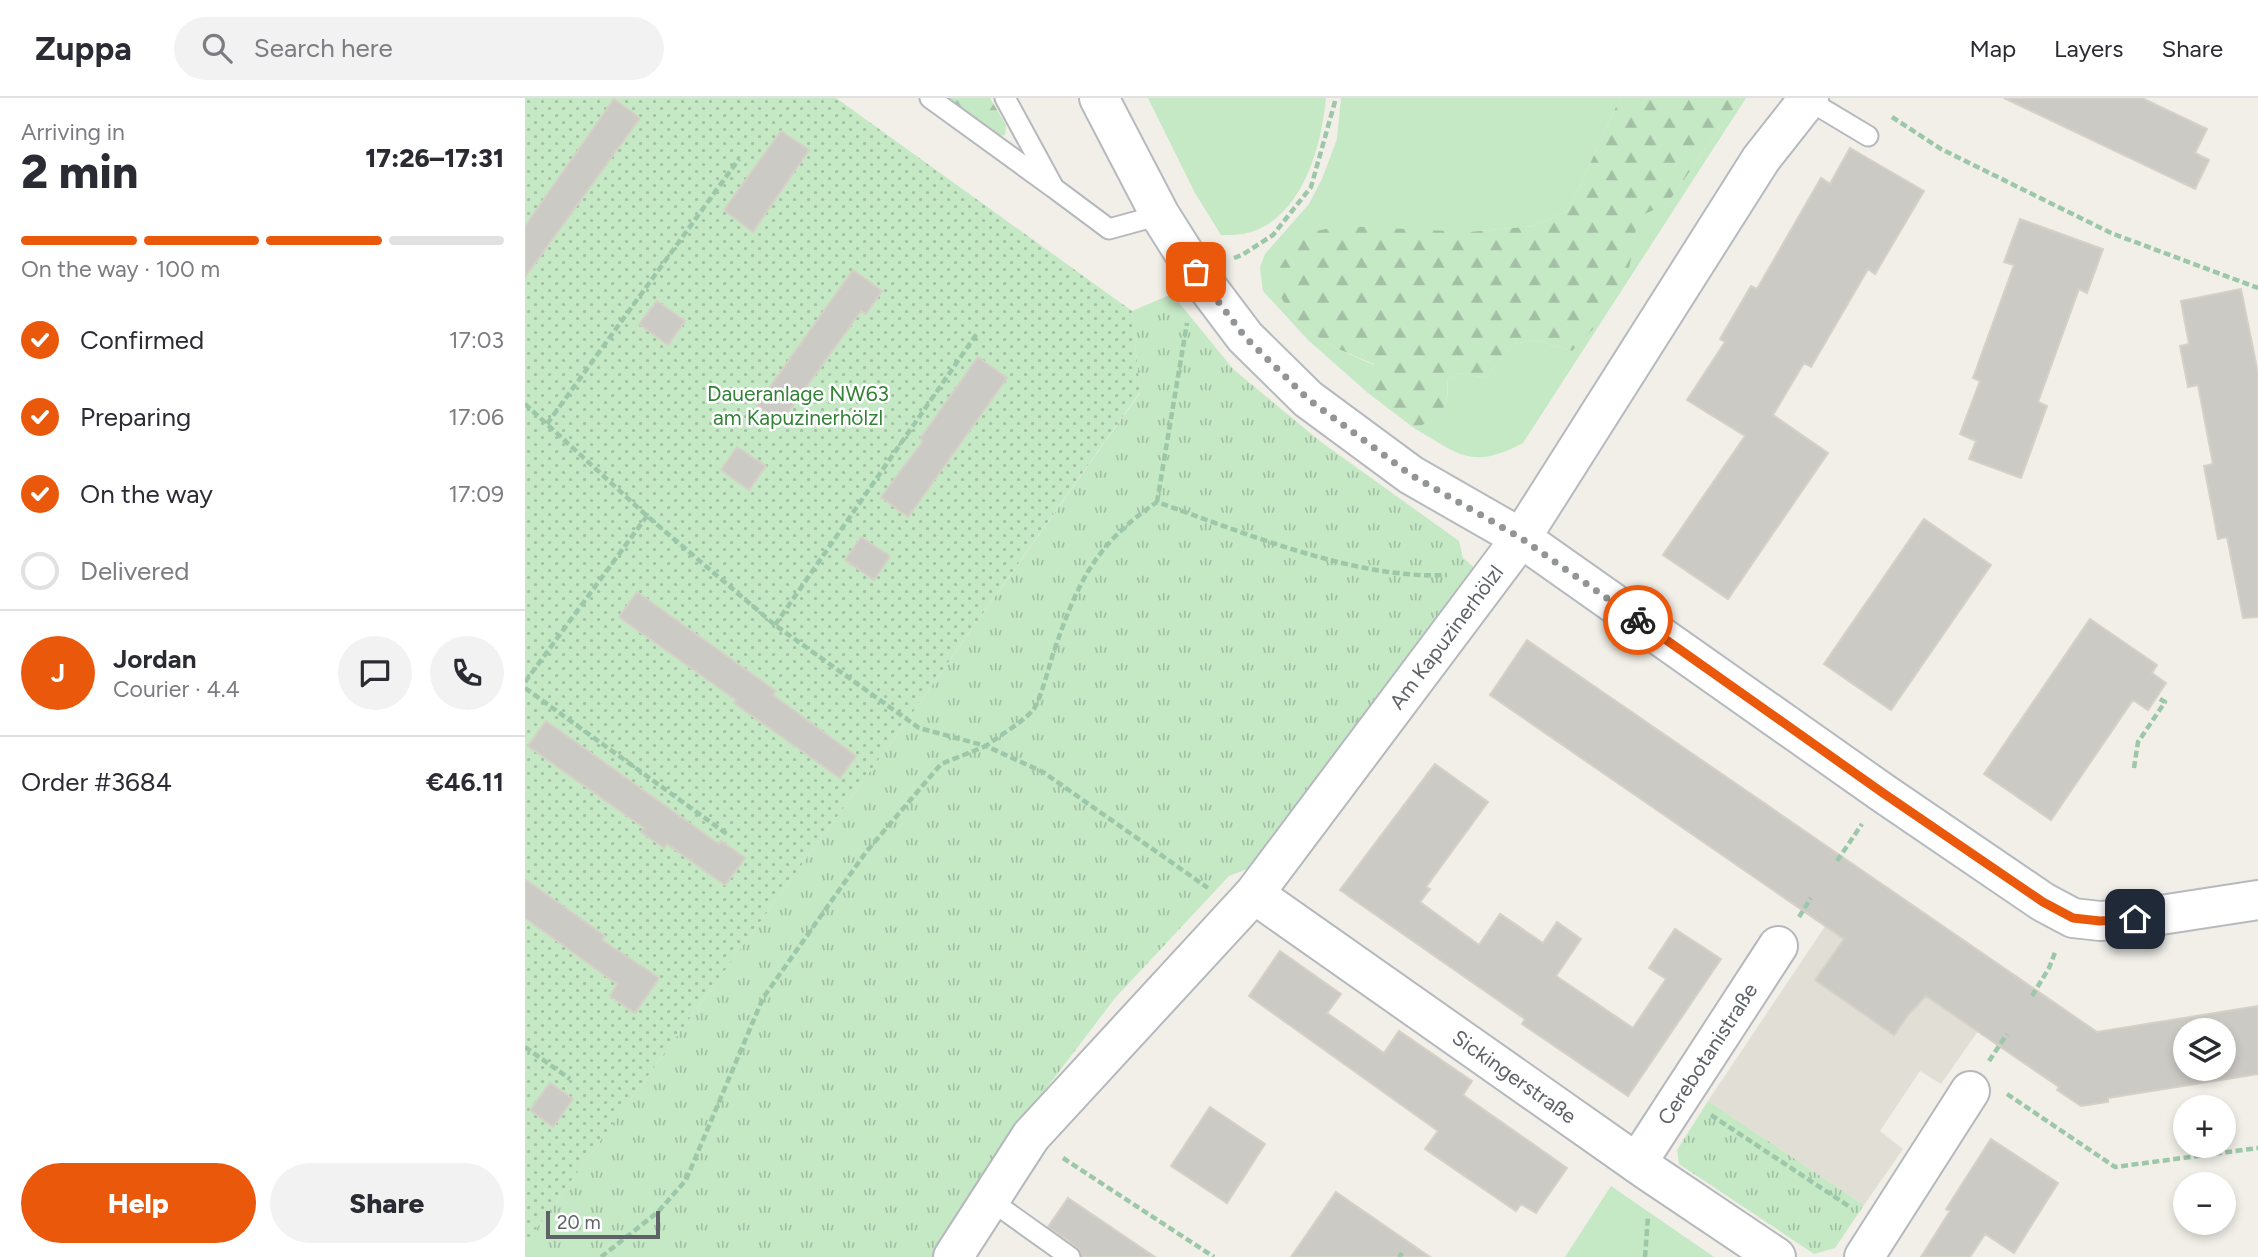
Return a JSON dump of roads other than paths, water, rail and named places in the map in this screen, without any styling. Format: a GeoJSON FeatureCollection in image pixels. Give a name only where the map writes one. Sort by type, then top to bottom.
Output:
{"type":"FeatureCollection","features":[{"type":"Feature","properties":{"kind":"street"},"geometry":{"type":"LineString","coordinates":[[1099,98],[1160,215],[1196,272],[1245,337],[1308,399],[1411,475],[1521,538],[1883,793],[2043,902],[2073,918],[2100,921],[2135,919],[2258,900]]}},
{"type":"Feature","properties":{"kind":"street","name":"Am Kapuzinerhölzl"},"geometry":{"type":"LineString","coordinates":[[953,1257],[1031,1136],[1242,907],[1521,538],[1761,159],[1809,99]]}},
{"type":"Feature","properties":{"kind":"street","name":"Sickingerstraße"},"geometry":{"type":"LineString","coordinates":[[1242,907],[1637,1163],[1776,1257]]}},
{"type":"Feature","properties":{"kind":"street","name":"Cerebotanistraße"},"geometry":{"type":"LineString","coordinates":[[1637,1163],[1778,946]]}},
{"type":"Feature","properties":{"kind":"street"},"geometry":{"type":"LineString","coordinates":[[1873,1243],[1986,1091]]}},
{"type":"Feature","properties":{"kind":"lane"},"geometry":{"type":"LineString","coordinates":[[930,98],[1109,229],[1160,215]]}},
{"type":"Feature","properties":{"kind":"lane"},"geometry":{"type":"LineString","coordinates":[[1005,98],[1054,188]]}},
{"type":"Feature","properties":{"kind":"lane"},"geometry":{"type":"LineString","coordinates":[[1809,99],[1868,136]]}},
{"type":"Feature","properties":{"kind":"lane"},"geometry":{"type":"LineString","coordinates":[[990,1200],[1070,1257]]}},
{"type":"Feature","properties":{"kind":"park label","name":"Daueranlage NW63 am Kapuzinerhölzl"},"geometry":{"type":"Point","coordinates":[798,406]}}]}
